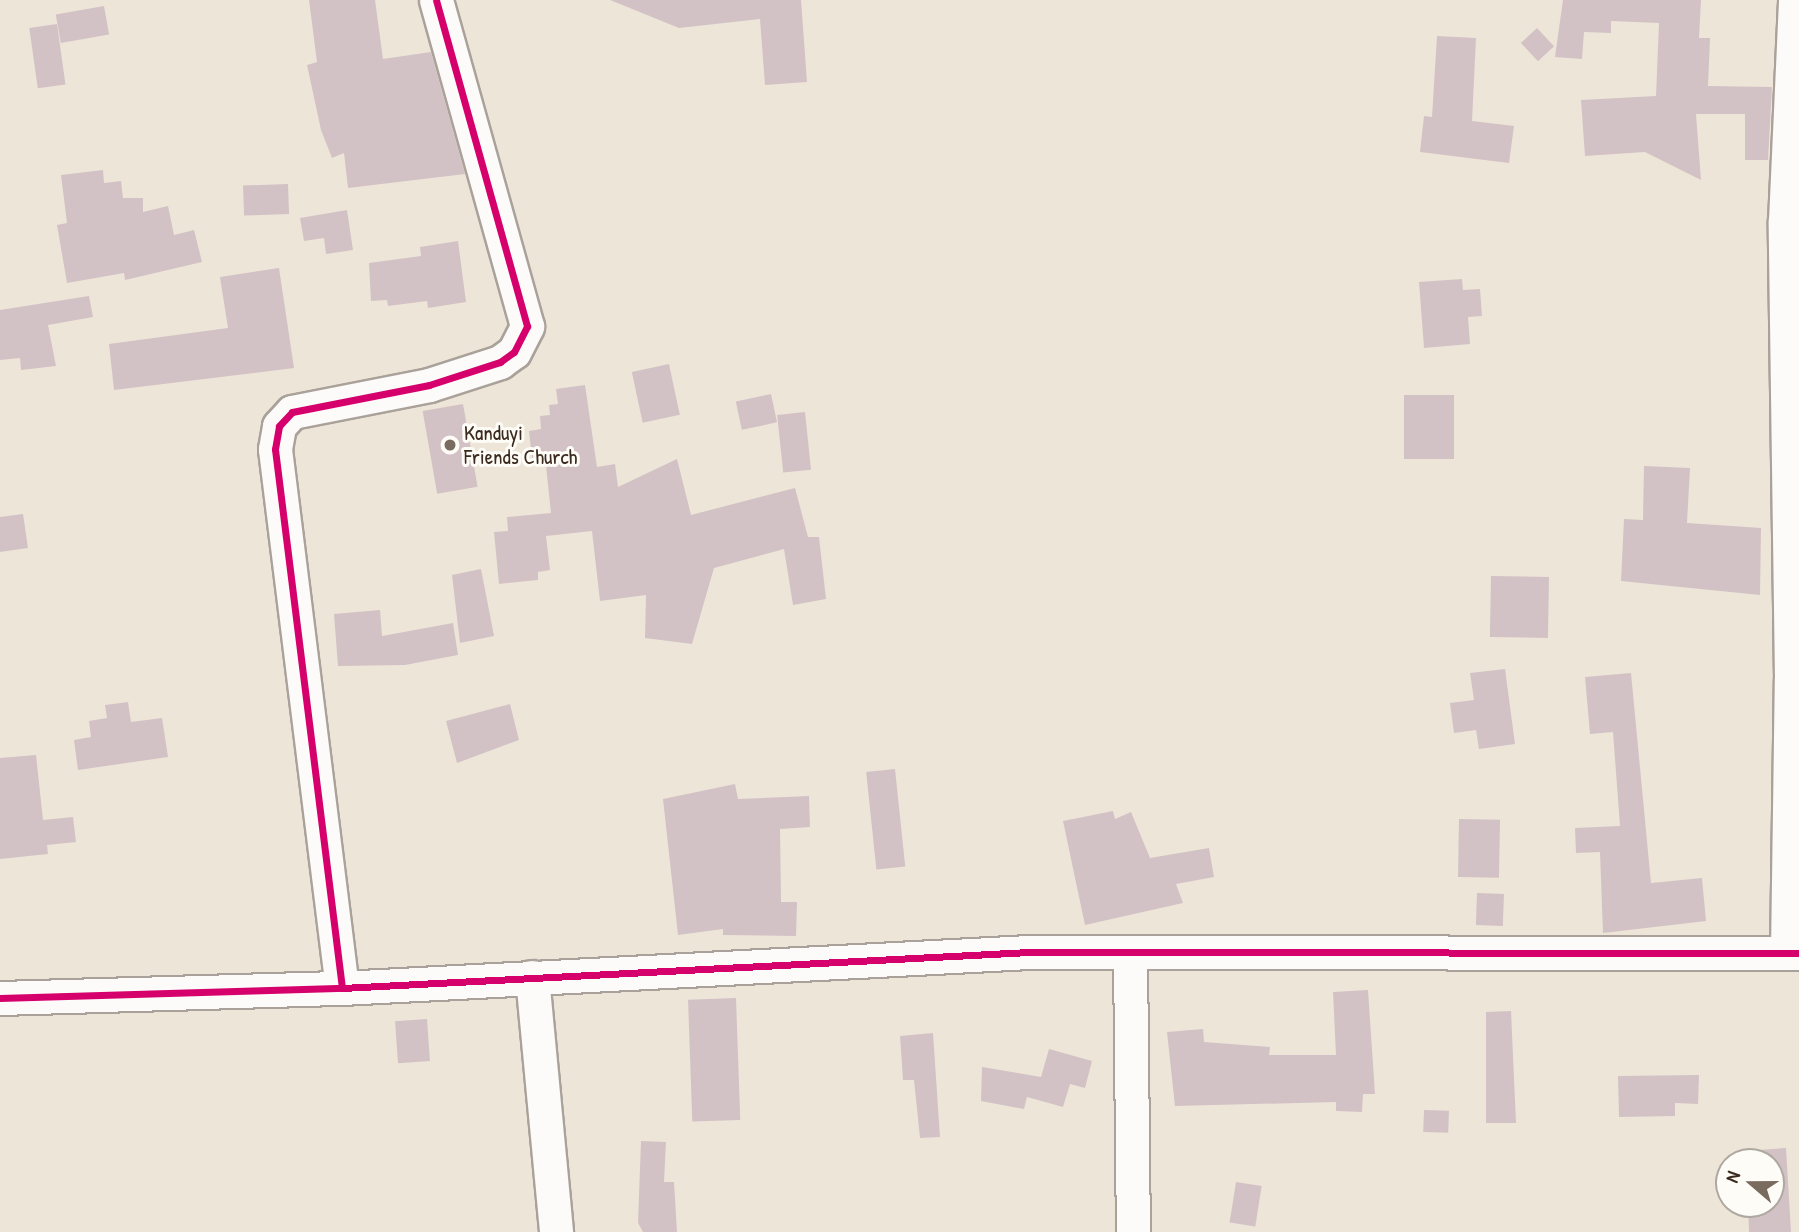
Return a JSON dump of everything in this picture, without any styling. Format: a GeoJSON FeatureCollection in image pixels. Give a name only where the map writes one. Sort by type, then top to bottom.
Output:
{"type":"FeatureCollection","features":[{"type":"Feature","properties":{"kind":"street"},"geometry":{"type":"LineString","coordinates":[[342,988],[275,449],[279,426],[292,412],[429,385],[500,362],[514,352],[527,326],[436,0]]}},
{"type":"Feature","properties":{"kind":"street"},"geometry":{"type":"LineString","coordinates":[[0,998],[342,988],[1030,951],[1130,954],[1793,953],[1785,221],[1797,38],[1795,0]]}},
{"type":"Feature","properties":{"kind":"street"},"geometry":{"type":"LineString","coordinates":[[1130,954],[1133,1232]]}},
{"type":"Feature","properties":{"kind":"street"},"geometry":{"type":"LineString","coordinates":[[532,977],[556,1232]]}},
{"type":"Feature","properties":{"kind":"building"},"geometry":{"type":"Polygon","coordinates":[[[309,0],[375,0],[383,59],[431,52],[465,174],[348,188],[344,153],[332,158],[321,130],[307,65],[317,62],[309,0]]]}},
{"type":"Feature","properties":{"kind":"building"},"geometry":{"type":"Polygon","coordinates":[[[610,0],[801,0],[807,82],[765,85],[760,19],[679,28],[610,0]]]}},
{"type":"Feature","properties":{"kind":"building"},"geometry":{"type":"Polygon","coordinates":[[[1563,0],[1701,0],[1699,38],[1710,38],[1708,86],[1772,87],[1768,160],[1745,160],[1745,114],[1696,114],[1701,180],[1645,152],[1585,156],[1581,100],[1656,96],[1659,23],[1611,21],[1611,33],[1584,32],[1582,59],[1555,57],[1563,0]]]}},
{"type":"Feature","properties":{"kind":"building"},"geometry":{"type":"Polygon","coordinates":[[[104,6],[109,35],[61,43],[56,15],[104,6]]]}},
{"type":"Feature","properties":{"kind":"building"},"geometry":{"type":"Polygon","coordinates":[[[57,24],[65,84],[38,88],[29,28],[57,24]]]}},
{"type":"Feature","properties":{"kind":"building"},"geometry":{"type":"Polygon","coordinates":[[[1537,28],[1554,46],[1538,61],[1521,43],[1537,28]]]}},
{"type":"Feature","properties":{"kind":"building"},"geometry":{"type":"Polygon","coordinates":[[[1437,36],[1476,38],[1472,121],[1514,126],[1509,163],[1420,152],[1424,116],[1432,117],[1437,36]]]}},
{"type":"Feature","properties":{"kind":"building"},"geometry":{"type":"Polygon","coordinates":[[[103,170],[104,183],[121,181],[123,198],[143,198],[143,212],[168,206],[174,235],[194,230],[202,262],[125,280],[124,273],[67,283],[57,225],[67,223],[61,175],[103,170]]]}},
{"type":"Feature","properties":{"kind":"building"},"geometry":{"type":"Polygon","coordinates":[[[288,184],[289,214],[244,216],[243,186],[288,184]]]}},
{"type":"Feature","properties":{"kind":"building"},"geometry":{"type":"Polygon","coordinates":[[[347,210],[353,250],[326,254],[324,238],[304,241],[300,218],[347,210]]]}},
{"type":"Feature","properties":{"kind":"building"},"geometry":{"type":"Polygon","coordinates":[[[458,241],[466,302],[428,308],[427,301],[388,306],[387,300],[371,301],[369,263],[421,256],[420,247],[458,241]]]}},
{"type":"Feature","properties":{"kind":"building"},"geometry":{"type":"Polygon","coordinates":[[[279,268],[294,368],[114,390],[109,344],[228,328],[220,277],[279,268]]]}},
{"type":"Feature","properties":{"kind":"building"},"geometry":{"type":"Polygon","coordinates":[[[1462,279],[1463,290],[1480,289],[1482,316],[1468,317],[1470,344],[1424,348],[1419,282],[1462,279]]]}},
{"type":"Feature","properties":{"kind":"building"},"geometry":{"type":"Polygon","coordinates":[[[89,296],[93,317],[48,325],[56,366],[21,370],[20,358],[0,360],[0,310],[89,296]]]}},
{"type":"Feature","properties":{"kind":"building"},"geometry":{"type":"Polygon","coordinates":[[[669,364],[680,415],[643,423],[632,372],[669,364]]]}},
{"type":"Feature","properties":{"kind":"building"},"geometry":{"type":"Polygon","coordinates":[[[585,385],[597,467],[615,464],[618,487],[677,459],[691,515],[795,488],[808,537],[819,537],[826,599],[793,605],[784,549],[714,568],[692,644],[645,638],[646,595],[600,601],[592,531],[546,536],[550,570],[538,572],[538,580],[499,584],[494,532],[508,531],[507,517],[551,513],[545,456],[532,458],[529,431],[541,429],[540,416],[550,415],[549,405],[558,404],[556,389],[585,385]]]}},
{"type":"Feature","properties":{"kind":"building"},"geometry":{"type":"Polygon","coordinates":[[[771,394],[777,422],[742,430],[736,401],[771,394]]]}},
{"type":"Feature","properties":{"kind":"building"},"geometry":{"type":"Polygon","coordinates":[[[1404,395],[1454,395],[1454,459],[1404,459],[1404,395]]]}},
{"type":"Feature","properties":{"kind":"building","name":"Kanduyi Friends Church"},"geometry":{"type":"Polygon","coordinates":[[[463,404],[478,487],[437,494],[423,411],[463,404]]]}},
{"type":"Feature","properties":{"kind":"building"},"geometry":{"type":"Polygon","coordinates":[[[805,412],[811,470],[783,473],[777,415],[805,412]]]}},
{"type":"Feature","properties":{"kind":"building"},"geometry":{"type":"Polygon","coordinates":[[[1644,466],[1690,468],[1687,523],[1761,528],[1760,595],[1621,581],[1624,519],[1643,520],[1644,466]]]}},
{"type":"Feature","properties":{"kind":"building"},"geometry":{"type":"Polygon","coordinates":[[[23,514],[28,548],[0,552],[0,517],[23,514]]]}},
{"type":"Feature","properties":{"kind":"building"},"geometry":{"type":"Polygon","coordinates":[[[481,569],[494,636],[460,643],[452,575],[481,569]]]}},
{"type":"Feature","properties":{"kind":"building"},"geometry":{"type":"Polygon","coordinates":[[[1491,576],[1549,577],[1548,638],[1490,637],[1491,576]]]}},
{"type":"Feature","properties":{"kind":"building"},"geometry":{"type":"Polygon","coordinates":[[[380,610],[382,636],[453,623],[458,655],[405,665],[338,666],[334,614],[380,610]]]}},
{"type":"Feature","properties":{"kind":"building"},"geometry":{"type":"Polygon","coordinates":[[[1505,669],[1515,744],[1479,749],[1476,730],[1454,733],[1450,703],[1474,700],[1470,673],[1505,669]]]}},
{"type":"Feature","properties":{"kind":"building"},"geometry":{"type":"Polygon","coordinates":[[[1631,673],[1651,883],[1702,878],[1706,921],[1603,933],[1600,852],[1576,853],[1575,828],[1620,826],[1613,732],[1590,734],[1585,677],[1631,673]]]}},
{"type":"Feature","properties":{"kind":"building"},"geometry":{"type":"Polygon","coordinates":[[[128,702],[131,722],[162,718],[168,757],[78,770],[74,740],[91,737],[89,721],[107,718],[105,705],[128,702]]]}},
{"type":"Feature","properties":{"kind":"building"},"geometry":{"type":"Polygon","coordinates":[[[510,704],[519,740],[457,763],[446,721],[510,704]]]}},
{"type":"Feature","properties":{"kind":"building"},"geometry":{"type":"Polygon","coordinates":[[[36,755],[43,820],[73,817],[76,842],[47,845],[48,854],[0,859],[0,758],[36,755]]]}},
{"type":"Feature","properties":{"kind":"building"},"geometry":{"type":"Polygon","coordinates":[[[895,769],[905,866],[876,869],[866,772],[895,769]]]}},
{"type":"Feature","properties":{"kind":"building"},"geometry":{"type":"Polygon","coordinates":[[[735,784],[738,799],[809,796],[810,827],[780,829],[781,902],[797,902],[796,936],[723,935],[723,929],[678,935],[663,799],[735,784]]]}},
{"type":"Feature","properties":{"kind":"building"},"geometry":{"type":"Polygon","coordinates":[[[1113,811],[1115,819],[1131,812],[1150,858],[1209,848],[1214,877],[1176,884],[1183,903],[1085,925],[1063,821],[1113,811]]]}},
{"type":"Feature","properties":{"kind":"building"},"geometry":{"type":"Polygon","coordinates":[[[1459,819],[1500,820],[1499,878],[1458,877],[1459,819]]]}},
{"type":"Feature","properties":{"kind":"building"},"geometry":{"type":"Polygon","coordinates":[[[1477,893],[1504,894],[1503,926],[1476,925],[1477,893]]]}},
{"type":"Feature","properties":{"kind":"building"},"geometry":{"type":"Polygon","coordinates":[[[1368,990],[1375,1094],[1363,1094],[1362,1112],[1336,1111],[1336,1102],[1175,1106],[1167,1032],[1203,1029],[1204,1042],[1270,1047],[1269,1055],[1336,1055],[1333,992],[1368,990]]]}},
{"type":"Feature","properties":{"kind":"building"},"geometry":{"type":"Polygon","coordinates":[[[736,998],[740,1120],[692,1122],[688,1000],[736,998]]]}},
{"type":"Feature","properties":{"kind":"building"},"geometry":{"type":"Polygon","coordinates":[[[1511,1011],[1516,1123],[1486,1123],[1486,1012],[1511,1011]]]}},
{"type":"Feature","properties":{"kind":"building"},"geometry":{"type":"Polygon","coordinates":[[[427,1019],[430,1061],[398,1063],[395,1021],[427,1019]]]}},
{"type":"Feature","properties":{"kind":"building"},"geometry":{"type":"Polygon","coordinates":[[[933,1033],[940,1137],[920,1138],[914,1080],[903,1080],[900,1036],[933,1033]]]}},
{"type":"Feature","properties":{"kind":"building"},"geometry":{"type":"Polygon","coordinates":[[[1049,1049],[1092,1061],[1085,1088],[1070,1084],[1063,1107],[1027,1097],[1024,1109],[981,1101],[982,1067],[1041,1077],[1049,1049]]]}},
{"type":"Feature","properties":{"kind":"building"},"geometry":{"type":"Polygon","coordinates":[[[1699,1075],[1698,1104],[1675,1103],[1675,1116],[1619,1117],[1618,1076],[1699,1075]]]}},
{"type":"Feature","properties":{"kind":"building"},"geometry":{"type":"Polygon","coordinates":[[[1424,1110],[1449,1111],[1448,1133],[1423,1132],[1424,1110]]]}},
{"type":"Feature","properties":{"kind":"building"},"geometry":{"type":"Polygon","coordinates":[[[641,1141],[666,1142],[664,1182],[674,1182],[677,1232],[643,1232],[638,1223],[641,1141]]]}},
{"type":"Feature","properties":{"kind":"building"},"geometry":{"type":"Polygon","coordinates":[[[1785,1148],[1791,1232],[1749,1232],[1748,1218],[1785,1218],[1785,1148]]]}},
{"type":"Feature","properties":{"kind":"building"},"geometry":{"type":"Polygon","coordinates":[[[1236,1182],[1262,1186],[1255,1227],[1230,1222],[1236,1182]]]}},
{"type":"Feature","properties":{"kind":"cycle path"},"geometry":{"type":"LineString","coordinates":[[342,988],[275,449],[279,426],[292,412],[429,385],[500,362],[514,352],[527,326],[436,0]]}},
{"type":"Feature","properties":{"kind":"cycle path"},"geometry":{"type":"LineString","coordinates":[[0,998],[342,988],[1030,952],[1799,953]]}},
{"type":"Feature","properties":{"kind":"place","name":"Kanduyi Friends Church"},"geometry":{"type":"Point","coordinates":[450,445]}}]}
